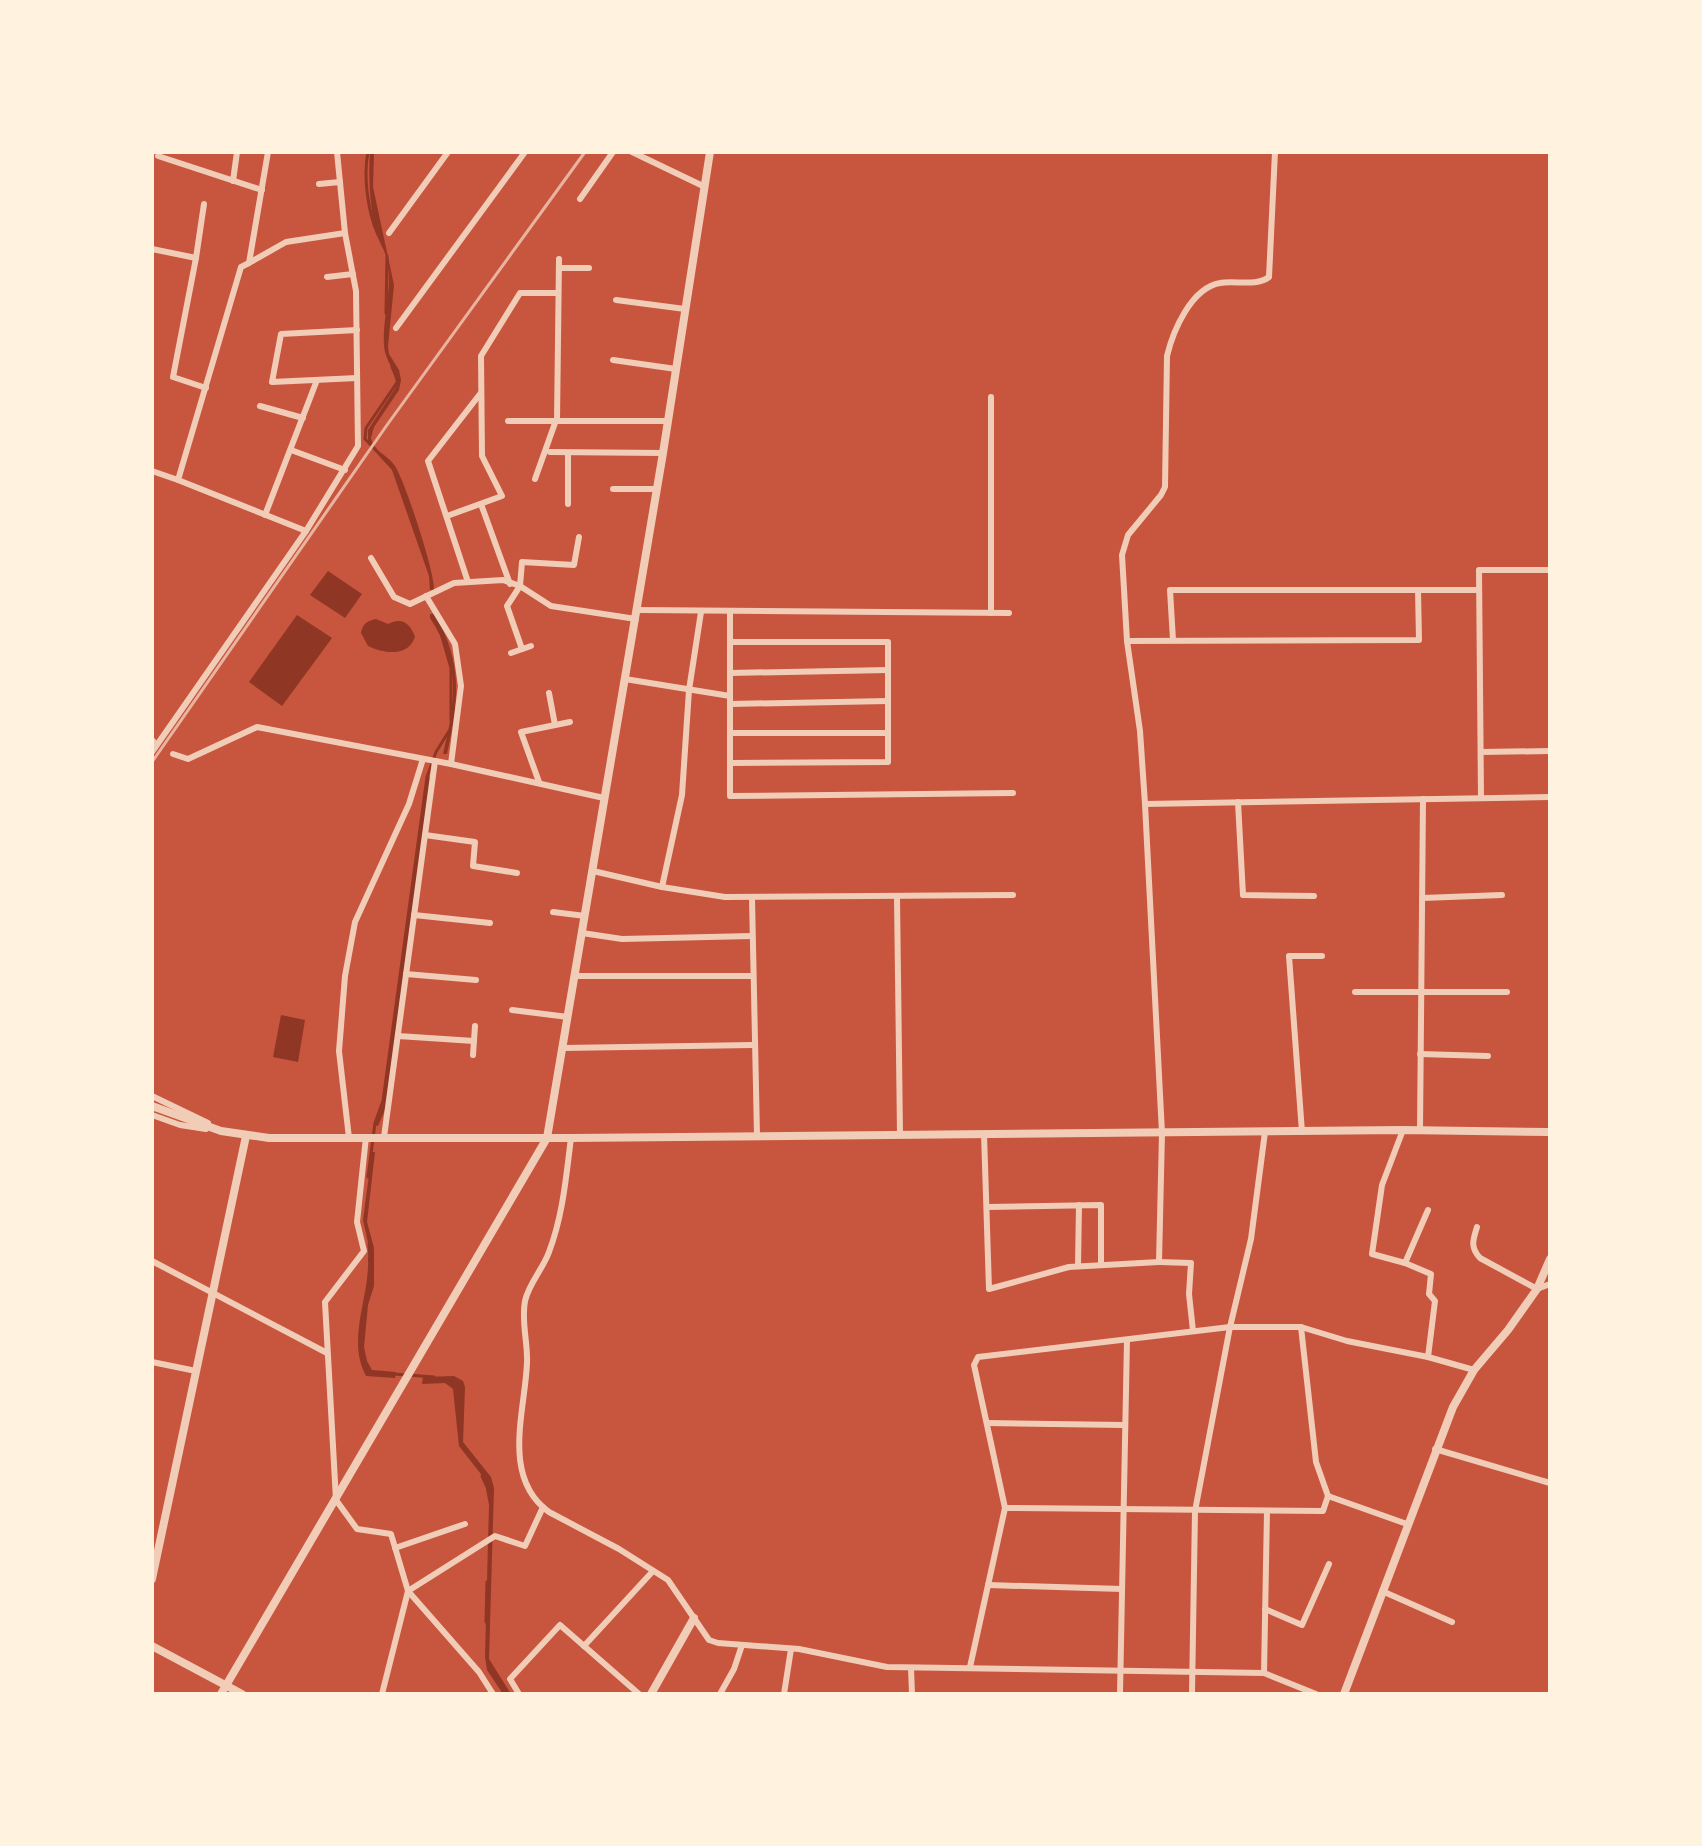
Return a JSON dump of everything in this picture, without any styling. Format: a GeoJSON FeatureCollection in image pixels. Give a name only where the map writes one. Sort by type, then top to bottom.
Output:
{"type":"FeatureCollection","features":[{"type":"Feature","properties":{"kind":"street"},"geometry":{"type":"LineString","coordinates":[[233,181],[237,152]]}},
{"type":"Feature","properties":{"kind":"street"},"geometry":{"type":"LineString","coordinates":[[249,263],[268,152]]}},
{"type":"Feature","properties":{"kind":"street"},"geometry":{"type":"LineString","coordinates":[[152,752],[306,531],[358,446],[356,291],[345,233],[337,152]]}},
{"type":"Feature","properties":{"kind":"street"},"geometry":{"type":"LineString","coordinates":[[389,233],[448,152]]}},
{"type":"Feature","properties":{"kind":"street"},"geometry":{"type":"LineString","coordinates":[[396,328],[525,152]]}},
{"type":"Feature","properties":{"kind":"street"},"geometry":{"type":"LineString","coordinates":[[580,199],[613,152]]}},
{"type":"Feature","properties":{"kind":"street"},"geometry":{"type":"LineString","coordinates":[[632,152],[703,186]]}},
{"type":"Feature","properties":{"kind":"street"},"geometry":{"type":"LineString","coordinates":[[223,1690],[547,1138],[663,453],[710,152]]}},
{"type":"Feature","properties":{"kind":"street"},"geometry":{"type":"LineString","coordinates":[[1159,1262],[1162,1133],[1145,804],[1140,731],[1127,641],[1122,553],[1128,535],[1162,494],[1165,485],[1168,350],[1191,303],[1203,290],[1219,283],[1261,282],[1268,278],[1275,152]]}},
{"type":"Feature","properties":{"kind":"street"},"geometry":{"type":"LineString","coordinates":[[158,156],[262,190]]}},
{"type":"Feature","properties":{"kind":"street"},"geometry":{"type":"LineString","coordinates":[[319,184],[340,182]]}},
{"type":"Feature","properties":{"kind":"street"},"geometry":{"type":"LineString","coordinates":[[204,204],[173,377],[206,388]]}},
{"type":"Feature","properties":{"kind":"street"},"geometry":{"type":"LineString","coordinates":[[178,480],[241,267],[286,242],[345,233]]}},
{"type":"Feature","properties":{"kind":"street"},"geometry":{"type":"LineString","coordinates":[[152,249],[196,258]]}},
{"type":"Feature","properties":{"kind":"street"},"geometry":{"type":"LineString","coordinates":[[535,479],[556,422],[559,259]]}},
{"type":"Feature","properties":{"kind":"street"},"geometry":{"type":"LineString","coordinates":[[559,268],[589,268]]}},
{"type":"Feature","properties":{"kind":"street"},"geometry":{"type":"LineString","coordinates":[[327,277],[353,274]]}},
{"type":"Feature","properties":{"kind":"street"},"geometry":{"type":"LineString","coordinates":[[447,516],[502,496],[482,456],[481,356],[520,293],[558,293]]}},
{"type":"Feature","properties":{"kind":"street"},"geometry":{"type":"LineString","coordinates":[[616,300],[685,309]]}},
{"type":"Feature","properties":{"kind":"street"},"geometry":{"type":"LineString","coordinates":[[357,330],[281,334],[272,382],[357,378]]}},
{"type":"Feature","properties":{"kind":"street"},"geometry":{"type":"LineString","coordinates":[[613,360],[676,369]]}},
{"type":"Feature","properties":{"kind":"street"},"geometry":{"type":"LineString","coordinates":[[265,515],[317,380]]}},
{"type":"Feature","properties":{"kind":"street"},"geometry":{"type":"LineString","coordinates":[[468,582],[428,461],[480,393]]}},
{"type":"Feature","properties":{"kind":"street"},"geometry":{"type":"LineString","coordinates":[[991,397],[991,613]]}},
{"type":"Feature","properties":{"kind":"street"},"geometry":{"type":"LineString","coordinates":[[260,406],[303,418]]}},
{"type":"Feature","properties":{"kind":"street"},"geometry":{"type":"LineString","coordinates":[[508,421],[668,421]]}},
{"type":"Feature","properties":{"kind":"street"},"geometry":{"type":"LineString","coordinates":[[291,450],[345,470]]}},
{"type":"Feature","properties":{"kind":"street"},"geometry":{"type":"LineString","coordinates":[[550,452],[663,453]]}},
{"type":"Feature","properties":{"kind":"street"},"geometry":{"type":"LineString","coordinates":[[568,453],[568,504]]}},
{"type":"Feature","properties":{"kind":"street"},"geometry":{"type":"LineString","coordinates":[[152,471],[306,531]]}},
{"type":"Feature","properties":{"kind":"street"},"geometry":{"type":"LineString","coordinates":[[613,489],[657,489]]}},
{"type":"Feature","properties":{"kind":"street"},"geometry":{"type":"LineString","coordinates":[[481,504],[510,584]]}},
{"type":"Feature","properties":{"kind":"street"},"geometry":{"type":"LineString","coordinates":[[522,649],[507,606],[520,586],[522,562],[574,565],[579,537]]}},
{"type":"Feature","properties":{"kind":"street"},"geometry":{"type":"LineString","coordinates":[[371,558],[394,597],[410,604],[454,583],[503,580],[520,586],[551,606],[636,614],[1009,613]]}},
{"type":"Feature","properties":{"kind":"street"},"geometry":{"type":"LineString","coordinates":[[1481,798],[1479,570],[1550,570]]}},
{"type":"Feature","properties":{"kind":"street"},"geometry":{"type":"LineString","coordinates":[[1173,640],[1170,590],[1479,590]]}},
{"type":"Feature","properties":{"kind":"street"},"geometry":{"type":"LineString","coordinates":[[1127,641],[1419,640],[1418,590]]}},
{"type":"Feature","properties":{"kind":"street"},"geometry":{"type":"LineString","coordinates":[[426,596],[455,644],[461,686],[451,764]]}},
{"type":"Feature","properties":{"kind":"street"},"geometry":{"type":"LineString","coordinates":[[662,887],[682,795],[689,690],[701,612]]}},
{"type":"Feature","properties":{"kind":"street"},"geometry":{"type":"LineString","coordinates":[[730,612],[730,796],[1013,793]]}},
{"type":"Feature","properties":{"kind":"street"},"geometry":{"type":"LineString","coordinates":[[730,642],[888,642],[888,762],[730,763]]}},
{"type":"Feature","properties":{"kind":"street"},"geometry":{"type":"LineString","coordinates":[[511,653],[531,646]]}},
{"type":"Feature","properties":{"kind":"street"},"geometry":{"type":"LineString","coordinates":[[730,673],[888,670]]}},
{"type":"Feature","properties":{"kind":"street"},"geometry":{"type":"LineString","coordinates":[[625,679],[730,700],[888,701]]}},
{"type":"Feature","properties":{"kind":"street"},"geometry":{"type":"LineString","coordinates":[[549,693],[555,725]]}},
{"type":"Feature","properties":{"kind":"street"},"geometry":{"type":"LineString","coordinates":[[539,782],[521,732],[570,722]]}},
{"type":"Feature","properties":{"kind":"street"},"geometry":{"type":"LineString","coordinates":[[173,754],[188,759],[257,727],[539,782],[604,798]]}},
{"type":"Feature","properties":{"kind":"street"},"geometry":{"type":"LineString","coordinates":[[730,733],[888,733]]}},
{"type":"Feature","properties":{"kind":"street"},"geometry":{"type":"LineString","coordinates":[[1481,752],[1550,751]]}},
{"type":"Feature","properties":{"kind":"street"},"geometry":{"type":"LineString","coordinates":[[349,1138],[339,1051],[345,976],[355,922],[409,804],[423,759]]}},
{"type":"Feature","properties":{"kind":"street"},"geometry":{"type":"LineString","coordinates":[[384,1137],[435,761]]}},
{"type":"Feature","properties":{"kind":"street"},"geometry":{"type":"LineString","coordinates":[[1145,804],[1550,797]]}},
{"type":"Feature","properties":{"kind":"street"},"geometry":{"type":"LineString","coordinates":[[1420,1131],[1423,799]]}},
{"type":"Feature","properties":{"kind":"street"},"geometry":{"type":"LineString","coordinates":[[1238,802],[1243,895],[1314,896]]}},
{"type":"Feature","properties":{"kind":"street"},"geometry":{"type":"LineString","coordinates":[[425,835],[475,842],[473,866],[517,873]]}},
{"type":"Feature","properties":{"kind":"street"},"geometry":{"type":"LineString","coordinates":[[593,871],[693,893],[752,898],[1013,895]]}},
{"type":"Feature","properties":{"kind":"street"},"geometry":{"type":"LineString","coordinates":[[1422,898],[1502,895]]}},
{"type":"Feature","properties":{"kind":"street"},"geometry":{"type":"LineString","coordinates":[[897,897],[900,1134]]}},
{"type":"Feature","properties":{"kind":"street"},"geometry":{"type":"LineString","coordinates":[[752,898],[757,1135]]}},
{"type":"Feature","properties":{"kind":"street"},"geometry":{"type":"LineString","coordinates":[[553,912],[585,916]]}},
{"type":"Feature","properties":{"kind":"street"},"geometry":{"type":"LineString","coordinates":[[414,915],[490,923]]}},
{"type":"Feature","properties":{"kind":"street"},"geometry":{"type":"LineString","coordinates":[[582,933],[622,939],[752,936]]}},
{"type":"Feature","properties":{"kind":"street"},"geometry":{"type":"LineString","coordinates":[[1302,1132],[1289,956],[1322,956]]}},
{"type":"Feature","properties":{"kind":"street"},"geometry":{"type":"LineString","coordinates":[[406,974],[476,980]]}},
{"type":"Feature","properties":{"kind":"street"},"geometry":{"type":"LineString","coordinates":[[574,976],[752,976]]}},
{"type":"Feature","properties":{"kind":"street"},"geometry":{"type":"LineString","coordinates":[[1355,992],[1507,992]]}},
{"type":"Feature","properties":{"kind":"street"},"geometry":{"type":"LineString","coordinates":[[512,1010],[568,1017]]}},
{"type":"Feature","properties":{"kind":"street"},"geometry":{"type":"LineString","coordinates":[[473,1055],[475,1026]]}},
{"type":"Feature","properties":{"kind":"street"},"geometry":{"type":"LineString","coordinates":[[398,1036],[474,1041]]}},
{"type":"Feature","properties":{"kind":"street"},"geometry":{"type":"LineString","coordinates":[[563,1048],[753,1045]]}},
{"type":"Feature","properties":{"kind":"street"},"geometry":{"type":"LineString","coordinates":[[1420,1054],[1488,1056]]}},
{"type":"Feature","properties":{"kind":"street"},"geometry":{"type":"LineString","coordinates":[[152,1096],[185,1110],[221,1131]]}},
{"type":"Feature","properties":{"kind":"street"},"geometry":{"type":"LineString","coordinates":[[152,1106],[221,1131]]}},
{"type":"Feature","properties":{"kind":"street"},"geometry":{"type":"LineString","coordinates":[[152,1115],[180,1125],[246,1136],[349,1138],[1403,1130],[1550,1132]]}},
{"type":"Feature","properties":{"kind":"street"},"geometry":{"type":"LineString","coordinates":[[1403,1130],[1382,1185],[1372,1254],[1431,1274],[1429,1294],[1435,1301],[1428,1357]]}},
{"type":"Feature","properties":{"kind":"street"},"geometry":{"type":"LineString","coordinates":[[1192,1694],[1195,1511],[1230,1327],[1251,1239],[1265,1132]]}},
{"type":"Feature","properties":{"kind":"street"},"geometry":{"type":"LineString","coordinates":[[984,1134],[989,1289],[1078,1266],[1191,1263],[1189,1294],[1193,1331]]}},
{"type":"Feature","properties":{"kind":"street"},"geometry":{"type":"LineString","coordinates":[[152,1579],[246,1136]]}},
{"type":"Feature","properties":{"kind":"street"},"geometry":{"type":"LineString","coordinates":[[366,1137],[357,1222],[364,1251],[325,1302],[336,1500],[357,1529],[391,1534],[408,1591],[479,1672],[493,1694]]}},
{"type":"Feature","properties":{"kind":"street"},"geometry":{"type":"LineString","coordinates":[[571,1138],[561,1217],[548,1256],[528,1290],[524,1305],[527,1362],[518,1435],[523,1474],[543,1507],[668,1580],[709,1640],[791,1649],[887,1667],[1264,1673],[1316,1694]]}},
{"type":"Feature","properties":{"kind":"street"},"geometry":{"type":"LineString","coordinates":[[1078,1266],[1079,1205]]}},
{"type":"Feature","properties":{"kind":"street"},"geometry":{"type":"LineString","coordinates":[[987,1207],[1101,1205],[1101,1265]]}},
{"type":"Feature","properties":{"kind":"street"},"geometry":{"type":"LineString","coordinates":[[1405,1263],[1428,1210]]}},
{"type":"Feature","properties":{"kind":"street"},"geometry":{"type":"LineString","coordinates":[[1477,1227],[1472,1244],[1480,1258],[1537,1289],[1550,1284]]}},
{"type":"Feature","properties":{"kind":"street"},"geometry":{"type":"LineString","coordinates":[[1344,1694],[1453,1407],[1474,1370],[1537,1289],[1550,1259]]}},
{"type":"Feature","properties":{"kind":"street"},"geometry":{"type":"LineString","coordinates":[[152,1261],[327,1353]]}},
{"type":"Feature","properties":{"kind":"street"},"geometry":{"type":"LineString","coordinates":[[970,1667],[1005,1508],[974,1365],[978,1357],[1230,1327],[1301,1327],[1347,1341],[1428,1357],[1474,1370]]}},
{"type":"Feature","properties":{"kind":"street"},"geometry":{"type":"LineString","coordinates":[[1005,1508],[1323,1511],[1328,1496],[1316,1462],[1301,1327]]}},
{"type":"Feature","properties":{"kind":"street"},"geometry":{"type":"LineString","coordinates":[[1120,1694],[1127,1340]]}},
{"type":"Feature","properties":{"kind":"street"},"geometry":{"type":"LineString","coordinates":[[152,1362],[196,1371]]}},
{"type":"Feature","properties":{"kind":"street"},"geometry":{"type":"LineString","coordinates":[[987,1423],[1124,1425]]}},
{"type":"Feature","properties":{"kind":"street"},"geometry":{"type":"LineString","coordinates":[[1435,1449],[1550,1483]]}},
{"type":"Feature","properties":{"kind":"street"},"geometry":{"type":"LineString","coordinates":[[1328,1496],[1407,1524]]}},
{"type":"Feature","properties":{"kind":"street"},"geometry":{"type":"LineString","coordinates":[[382,1694],[408,1591],[495,1536],[525,1546],[543,1507]]}},
{"type":"Feature","properties":{"kind":"street"},"geometry":{"type":"LineString","coordinates":[[1264,1673],[1267,1511]]}},
{"type":"Feature","properties":{"kind":"street"},"geometry":{"type":"LineString","coordinates":[[395,1548],[465,1524]]}},
{"type":"Feature","properties":{"kind":"street"},"geometry":{"type":"LineString","coordinates":[[1265,1609],[1302,1625],[1329,1564]]}},
{"type":"Feature","properties":{"kind":"street"},"geometry":{"type":"LineString","coordinates":[[584,1646],[653,1571]]}},
{"type":"Feature","properties":{"kind":"street"},"geometry":{"type":"LineString","coordinates":[[988,1585],[1122,1589]]}},
{"type":"Feature","properties":{"kind":"street"},"geometry":{"type":"LineString","coordinates":[[1382,1591],[1452,1622]]}},
{"type":"Feature","properties":{"kind":"street"},"geometry":{"type":"LineString","coordinates":[[651,1694],[694,1618]]}},
{"type":"Feature","properties":{"kind":"street"},"geometry":{"type":"LineString","coordinates":[[519,1694],[510,1679],[560,1625],[639,1694]]}},
{"type":"Feature","properties":{"kind":"street"},"geometry":{"type":"LineString","coordinates":[[720,1694],[734,1669],[742,1645]]}},
{"type":"Feature","properties":{"kind":"street"},"geometry":{"type":"LineString","coordinates":[[152,1646],[223,1690],[242,1694]]}},
{"type":"Feature","properties":{"kind":"street"},"geometry":{"type":"LineString","coordinates":[[784,1694],[791,1649]]}},
{"type":"Feature","properties":{"kind":"street"},"geometry":{"type":"LineString","coordinates":[[911,1668],[912,1694]]}},
{"type":"Feature","properties":{"kind":"shaded area"},"geometry":{"type":"Polygon","coordinates":[[[370,152],[374,152],[373,187],[394,285],[389,354],[401,380],[399,390],[374,427],[371,438],[375,447],[392,462],[400,475],[425,547],[434,590],[430,590],[429,576],[392,470],[368,444],[368,430],[396,387],[384,346],[389,271],[373,217],[370,152]]]}},
{"type":"Feature","properties":{"kind":"shaded area"},"geometry":{"type":"Polygon","coordinates":[[[328,571],[362,594],[345,618],[310,595],[328,571]]]}},
{"type":"Feature","properties":{"kind":"shaded area"},"geometry":{"type":"Polygon","coordinates":[[[430,614],[435,614],[444,632],[456,682],[447,754],[443,754],[451,717],[453,684],[447,652],[430,614]]]}},
{"type":"Feature","properties":{"kind":"shaded area"},"geometry":{"type":"Polygon","coordinates":[[[297,615],[332,638],[282,706],[249,682],[297,615]]]}},
{"type":"Feature","properties":{"kind":"shaded area"},"geometry":{"type":"Polygon","coordinates":[[[376,619],[388,624],[397,621],[405,623],[415,637],[412,643],[395,652],[368,646],[361,633],[366,623],[376,619]]]}},
{"type":"Feature","properties":{"kind":"shaded area"},"geometry":{"type":"Polygon","coordinates":[[[428,776],[432,778],[386,1107],[378,1126],[375,1125],[383,1106],[428,776]]]}},
{"type":"Feature","properties":{"kind":"shaded area"},"geometry":{"type":"Polygon","coordinates":[[[281,1015],[305,1020],[298,1062],[273,1057],[281,1015]]]}},
{"type":"Feature","properties":{"kind":"shaded area"},"geometry":{"type":"Polygon","coordinates":[[[372,1152],[375,1152],[367,1222],[374,1248],[374,1286],[368,1305],[364,1347],[372,1370],[396,1372],[395,1378],[366,1376],[358,1347],[368,1258],[371,1256],[363,1220],[372,1152]]]}},
{"type":"Feature","properties":{"kind":"shaded area"},"geometry":{"type":"Polygon","coordinates":[[[454,1376],[463,1381],[465,1387],[463,1442],[491,1477],[494,1488],[489,1659],[511,1694],[503,1694],[487,1670],[485,1657],[489,1505],[484,1478],[459,1446],[453,1389],[445,1383],[422,1384],[423,1377],[454,1376]]]}},
{"type":"Feature","properties":{"kind":"waterway"},"geometry":{"type":"LineString","coordinates":[[368,152],[367,194],[378,235]]}},
{"type":"Feature","properties":{"kind":"waterway"},"geometry":{"type":"LineString","coordinates":[[386,313],[387,256]]}},
{"type":"Feature","properties":{"kind":"waterway"},"geometry":{"type":"LineString","coordinates":[[369,443],[365,439],[366,428],[398,381],[392,367]]}},
{"type":"Feature","properties":{"kind":"waterway"},"geometry":{"type":"LineString","coordinates":[[441,633],[451,668],[451,720]]}},
{"type":"Feature","properties":{"kind":"waterway"},"geometry":{"type":"LineString","coordinates":[[368,1177],[375,1123],[383,1101],[427,777],[436,752],[449,731]]}},
{"type":"Feature","properties":{"kind":"waterway"},"geometry":{"type":"LineString","coordinates":[[369,1244],[370,1260]]}},
{"type":"Feature","properties":{"kind":"waterway"},"geometry":{"type":"LineString","coordinates":[[394,1374],[434,1377]]}},
{"type":"Feature","properties":{"kind":"waterway"},"geometry":{"type":"LineString","coordinates":[[482,1476],[489,1491]]}},
{"type":"Feature","properties":{"kind":"waterway"},"geometry":{"type":"LineString","coordinates":[[486,1622],[487,1582]]}},
{"type":"Feature","properties":{"kind":"railway"},"geometry":{"type":"LineString","coordinates":[[152,762],[387,425],[585,152]]}}]}
